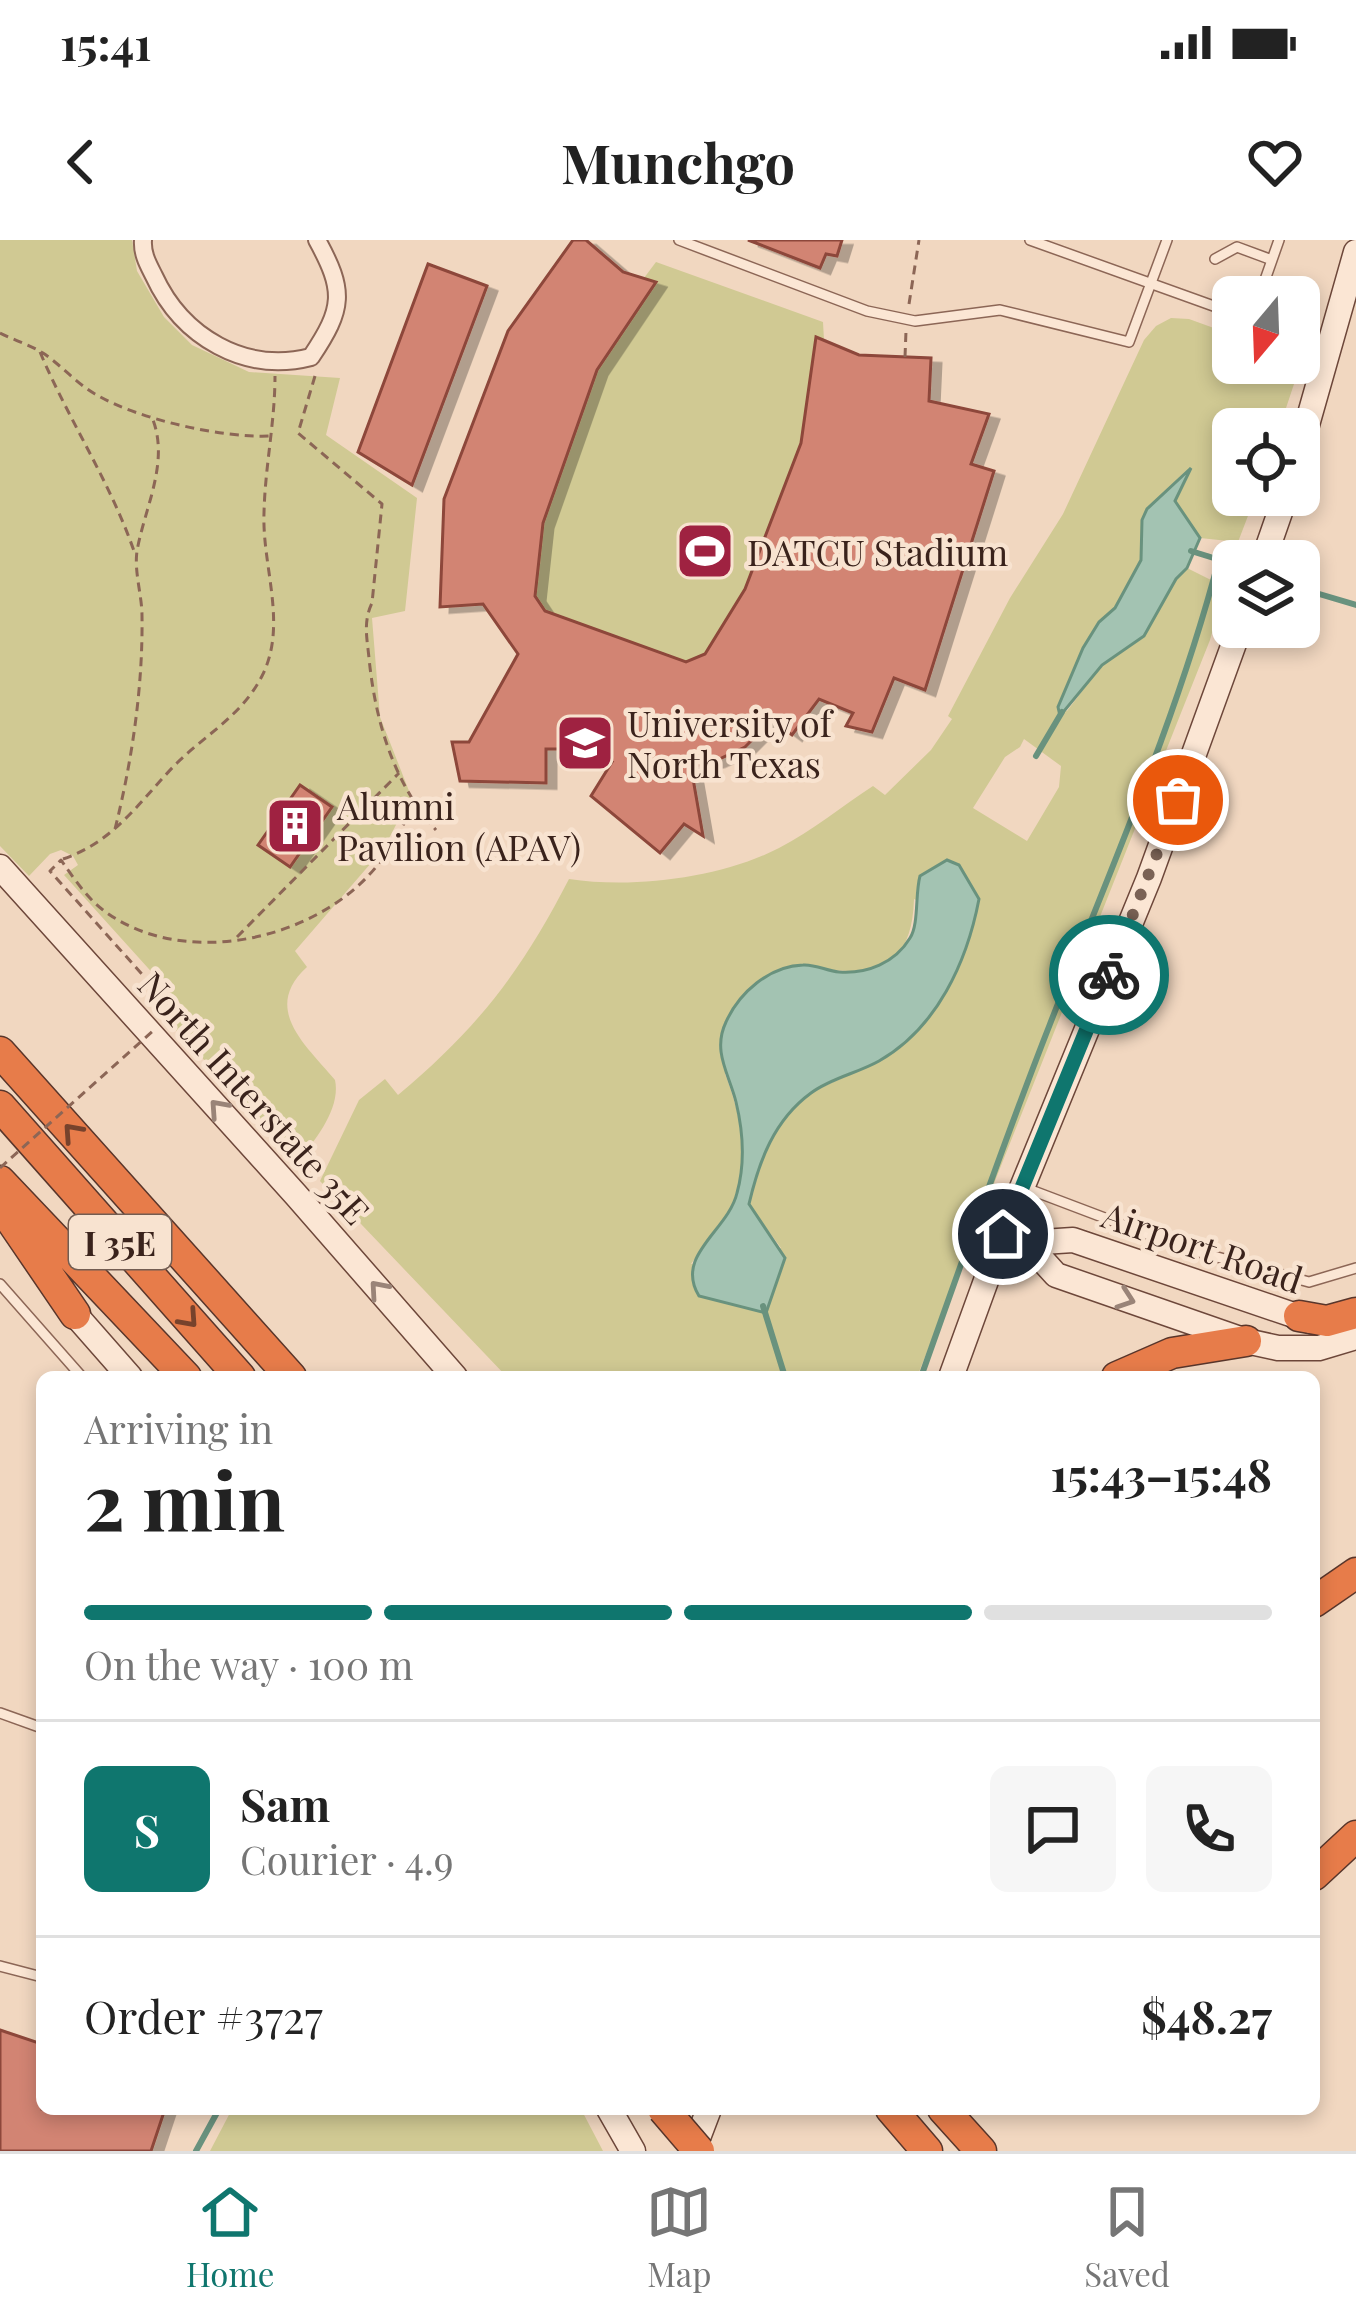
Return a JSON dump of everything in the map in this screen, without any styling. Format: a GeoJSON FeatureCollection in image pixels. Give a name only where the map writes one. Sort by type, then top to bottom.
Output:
{"type":"FeatureCollection","features":[{"type":"Feature","properties":{"kind":"highway","name":"I 35E"},"geometry":{"type":"LineString","coordinates":[[0,1052],[286,1371]]}},
{"type":"Feature","properties":{"kind":"highway","name":"I 35E"},"geometry":{"type":"LineString","coordinates":[[0,1106],[235,1371]]}},
{"type":"Feature","properties":{"kind":"highway"},"geometry":{"type":"LineString","coordinates":[[0,1181],[180,1371]]}},
{"type":"Feature","properties":{"kind":"highway"},"geometry":{"type":"LineString","coordinates":[[0,1204],[75,1315]]}},
{"type":"Feature","properties":{"kind":"highway"},"geometry":{"type":"LineString","coordinates":[[1299,1316],[1355,1329]]}},
{"type":"Feature","properties":{"kind":"highway"},"geometry":{"type":"LineString","coordinates":[[1131,1371],[1172,1353],[1246,1341]]}},
{"type":"Feature","properties":{"kind":"highway"},"geometry":{"type":"LineString","coordinates":[[1320,1598],[1356,1573]]}},
{"type":"Feature","properties":{"kind":"highway"},"geometry":{"type":"LineString","coordinates":[[1320,1869],[1356,1836]]}},
{"type":"Feature","properties":{"kind":"highway"},"geometry":{"type":"LineString","coordinates":[[668,2115],[696,2151]]}},
{"type":"Feature","properties":{"kind":"highway"},"geometry":{"type":"LineString","coordinates":[[896,2115],[928,2151]]}},
{"type":"Feature","properties":{"kind":"highway"},"geometry":{"type":"LineString","coordinates":[[949,2115],[981,2151]]}},
{"type":"Feature","properties":{"kind":"main road"},"geometry":{"type":"LineString","coordinates":[[1313,408],[1356,252]]}},
{"type":"Feature","properties":{"kind":"main road"},"geometry":{"type":"LineString","coordinates":[[954,1371],[1015,1239],[1023,1187],[1149,878],[1232,648]]}},
{"type":"Feature","properties":{"kind":"main road","name":"North Interstate 35E"},"geometry":{"type":"LineString","coordinates":[[0,867],[450,1371]]}},
{"type":"Feature","properties":{"kind":"main road"},"geometry":{"type":"LineString","coordinates":[[0,1229],[125,1371]]}},
{"type":"Feature","properties":{"kind":"main road","name":"Airport Road"},"geometry":{"type":"LineString","coordinates":[[1015,1239],[1073,1240],[1299,1316]]}},
{"type":"Feature","properties":{"kind":"main road","name":"Airport Road"},"geometry":{"type":"LineString","coordinates":[[1015,1239],[1057,1275],[1246,1341],[1278,1348],[1319,1348],[1355,1329]]}},
{"type":"Feature","properties":{"kind":"main road"},"geometry":{"type":"LineString","coordinates":[[612,2115],[633,2151]]}},
{"type":"Feature","properties":{"kind":"main road"},"geometry":{"type":"LineString","coordinates":[[696,2151],[707,2115]]}},
{"type":"Feature","properties":{"kind":"street"},"geometry":{"type":"LineString","coordinates":[[142,240],[163,295],[182,319],[210,342],[250,361],[287,363],[311,356],[332,325],[338,280],[317,240]]}},
{"type":"Feature","properties":{"kind":"lane"},"geometry":{"type":"LineString","coordinates":[[680,240],[867,310],[907,320],[1000,310],[1129,342],[1167,240]]}},
{"type":"Feature","properties":{"kind":"lane"},"geometry":{"type":"LineString","coordinates":[[1030,240],[1212,306]]}},
{"type":"Feature","properties":{"kind":"lane"},"geometry":{"type":"LineString","coordinates":[[1266,276],[1279,240]]}},
{"type":"Feature","properties":{"kind":"lane"},"geometry":{"type":"LineString","coordinates":[[1215,259],[1237,248],[1272,260]]}},
{"type":"Feature","properties":{"kind":"lane"},"geometry":{"type":"LineString","coordinates":[[1320,343],[1332,347]]}},
{"type":"Feature","properties":{"kind":"lane"},"geometry":{"type":"LineString","coordinates":[[1023,1187],[1184,1248],[1309,1282],[1356,1268]]}},
{"type":"Feature","properties":{"kind":"lane"},"geometry":{"type":"LineString","coordinates":[[0,1284],[77,1371]]}},
{"type":"Feature","properties":{"kind":"lane"},"geometry":{"type":"LineString","coordinates":[[0,1713],[36,1726]]}},
{"type":"Feature","properties":{"kind":"lane"},"geometry":{"type":"LineString","coordinates":[[0,1966],[36,1975]]}},
{"type":"Feature","properties":{"kind":"path"},"geometry":{"type":"LineString","coordinates":[[905,357],[919,240]]}},
{"type":"Feature","properties":{"kind":"path"},"geometry":{"type":"LineString","coordinates":[[0,333],[40,351],[95,394],[151,415],[237,437],[271,436]]}},
{"type":"Feature","properties":{"kind":"path"},"geometry":{"type":"LineString","coordinates":[[40,351],[107,484],[136,556],[142,614],[137,696],[115,831]]}},
{"type":"Feature","properties":{"kind":"path"},"geometry":{"type":"LineString","coordinates":[[316,372],[298,434],[382,504],[372,603],[365,618],[374,712],[415,804],[436,830]]}},
{"type":"Feature","properties":{"kind":"path"},"geometry":{"type":"LineString","coordinates":[[0,1168],[173,1010],[50,871],[61,860],[115,831],[185,755],[233,717],[268,663],[274,614],[263,543],[266,457],[275,387]]}},
{"type":"Feature","properties":{"kind":"path"},"geometry":{"type":"LineString","coordinates":[[136,556],[159,452],[151,415]]}},
{"type":"Feature","properties":{"kind":"path"},"geometry":{"type":"LineString","coordinates":[[236,938],[399,772]]}},
{"type":"Feature","properties":{"kind":"path"},"geometry":{"type":"LineString","coordinates":[[61,860],[100,908],[124,923],[183,943],[252,937],[292,925],[335,902],[368,876],[415,804]]}},
{"type":"Feature","properties":{"kind":"shaded area"},"geometry":{"type":"Polygon","coordinates":[[[0,240],[132,240],[137,271],[164,317],[192,345],[249,372],[340,378],[326,435],[417,498],[405,611],[372,618],[380,717],[411,796],[384,848],[295,951],[307,967],[294,982],[288,1012],[301,1040],[335,1080],[336,1091],[326,1123],[299,1160],[169,1023],[185,1009],[64,875],[78,865],[73,856],[61,850],[50,854],[29,876],[0,846],[0,240]]]}},
{"type":"Feature","properties":{"kind":"shaded area","name":"DATCU Stadium"},"geometry":{"type":"Polygon","coordinates":[[[573,240],[586,240],[623,272],[644,278],[656,262],[823,322],[824,340],[859,355],[931,358],[929,407],[941,403],[989,414],[971,463],[994,471],[925,690],[894,678],[872,732],[846,726],[852,713],[819,699],[792,735],[772,720],[745,747],[692,767],[703,836],[684,824],[660,853],[591,796],[610,766],[595,757],[546,749],[546,783],[460,781],[452,742],[469,741],[518,654],[483,604],[440,607],[444,499],[508,331],[573,240]]]}},
{"type":"Feature","properties":{"kind":"shaded area"},"geometry":{"type":"Polygon","coordinates":[[[1171,318],[1212,327],[1212,384],[1294,384],[1286,408],[1212,408],[1212,516],[1248,516],[1239,540],[1200,538],[1175,501],[1142,520],[1141,560],[1115,608],[1099,622],[1083,648],[1058,707],[1067,711],[1102,665],[1144,636],[1187,568],[1212,580],[1210,640],[919,1371],[501,1371],[320,1181],[359,1100],[385,1079],[398,1095],[475,1022],[515,971],[569,879],[648,881],[731,867],[791,841],[873,786],[885,795],[931,750],[952,719],[948,716],[1010,598],[1063,514],[1144,340],[1156,326],[1171,318]],[[1024,739],[1005,757],[973,808],[1027,841],[1059,787],[1061,766],[1024,739]],[[914,899],[905,943],[882,965],[847,971],[803,965],[725,1074],[739,1121],[743,1172],[734,1202],[691,1264],[781,1248],[749,1204],[766,1149],[781,1122],[812,1092],[879,1061],[941,1001],[973,928],[914,899]]]}},
{"type":"Feature","properties":{"kind":"shaded area"},"geometry":{"type":"Polygon","coordinates":[[[1191,468],[1175,501],[1200,538],[1187,568],[1144,636],[1102,665],[1060,716],[1058,707],[1083,648],[1099,622],[1115,608],[1141,560],[1142,520],[1147,509],[1191,468]]]}},
{"type":"Feature","properties":{"kind":"shaded area"},"geometry":{"type":"Polygon","coordinates":[[[947,860],[959,865],[979,899],[957,969],[933,1012],[899,1047],[819,1088],[798,1104],[763,1157],[749,1204],[785,1258],[766,1313],[699,1296],[693,1268],[732,1207],[741,1171],[738,1113],[721,1053],[722,1033],[732,1011],[747,991],[778,970],[808,965],[849,972],[888,960],[913,932],[920,876],[947,860]]]}},
{"type":"Feature","properties":{"kind":"shaded area"},"geometry":{"type":"Polygon","coordinates":[[[229,2115],[584,2115],[603,2151],[210,2151],[229,2115]]]}},
{"type":"Feature","properties":{"kind":"building","name":"DATCU Stadium"},"geometry":{"type":"Polygon","coordinates":[[[573,240],[586,240],[623,272],[656,282],[597,370],[543,523],[535,596],[545,611],[686,662],[705,654],[745,589],[801,443],[816,337],[859,355],[931,358],[929,401],[989,414],[971,464],[994,471],[925,690],[894,678],[872,732],[846,726],[853,713],[819,699],[792,735],[772,720],[745,747],[691,767],[703,836],[684,824],[660,853],[591,796],[612,762],[578,749],[546,749],[546,783],[460,781],[452,742],[469,742],[518,654],[483,604],[440,607],[444,499],[508,331],[573,240]]]}},
{"type":"Feature","properties":{"kind":"building"},"geometry":{"type":"Polygon","coordinates":[[[748,240],[842,240],[837,256],[826,254],[820,268],[748,240]]]}},
{"type":"Feature","properties":{"kind":"building"},"geometry":{"type":"Polygon","coordinates":[[[428,264],[487,286],[412,485],[358,452],[428,264]]]}},
{"type":"Feature","properties":{"kind":"building","name":"Alumni Pavilion (APAV)"},"geometry":{"type":"Polygon","coordinates":[[[300,785],[332,807],[290,867],[258,845],[300,785]]]}},
{"type":"Feature","properties":{"kind":"building"},"geometry":{"type":"Polygon","coordinates":[[[0,2030],[36,2042],[36,2115],[163,2115],[151,2151],[0,2151],[0,2030]]]}},
{"type":"Feature","properties":{"kind":"waterway"},"geometry":{"type":"LineString","coordinates":[[1191,551],[1212,558]]}},
{"type":"Feature","properties":{"kind":"waterway"},"geometry":{"type":"LineString","coordinates":[[923,1371],[1016,1112],[1163,736],[1212,584]]}},
{"type":"Feature","properties":{"kind":"waterway"},"geometry":{"type":"LineString","coordinates":[[1320,594],[1356,605]]}},
{"type":"Feature","properties":{"kind":"waterway"},"geometry":{"type":"LineString","coordinates":[[1036,756],[1062,712]]}},
{"type":"Feature","properties":{"kind":"waterway"},"geometry":{"type":"LineString","coordinates":[[763,1306],[783,1371]]}},
{"type":"Feature","properties":{"kind":"waterway"},"geometry":{"type":"LineString","coordinates":[[196,2151],[216,2115]]}},
{"type":"Feature","properties":{"kind":"way so far"},"geometry":{"type":"LineString","coordinates":[[1109,975],[1178,800]]}},
{"type":"Feature","properties":{"kind":"place","name":"DATCU Stadium"},"geometry":{"type":"Point","coordinates":[705,551]}},
{"type":"Feature","properties":{"kind":"place","name":"University of North Texas"},"geometry":{"type":"Point","coordinates":[585,743]}},
{"type":"Feature","properties":{"kind":"place","name":"Alumni Pavilion (APAV)"},"geometry":{"type":"Point","coordinates":[295,826]}},
{"type":"Feature","properties":{"kind":"route"},"geometry":{"type":"LineString","coordinates":[[1003,1234],[1109,975]]}}]}
